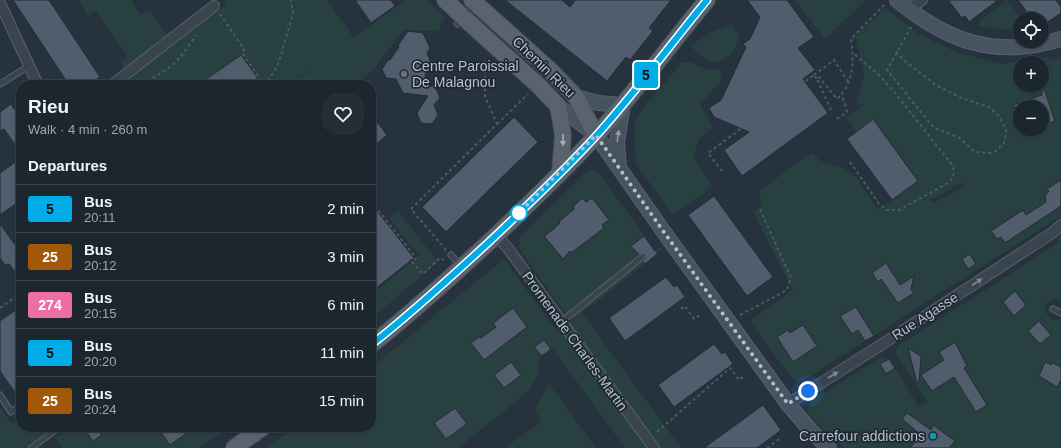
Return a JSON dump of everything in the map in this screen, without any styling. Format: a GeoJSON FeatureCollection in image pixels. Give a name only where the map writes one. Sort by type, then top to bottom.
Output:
{"type":"FeatureCollection","features":[{"type":"Feature","properties":{"kind":"main road","name":"Chemin Rieu"},"geometry":{"type":"LineString","coordinates":[[446,0],[460,21],[505,43],[551,71],[576,97],[596,135]]}},
{"type":"Feature","properties":{"kind":"main road","name":"Chemin Rieu"},"geometry":{"type":"LineString","coordinates":[[472,0],[484,11],[505,43],[538,86],[558,106],[596,135]]}},
{"type":"Feature","properties":{"kind":"main road"},"geometry":{"type":"LineString","coordinates":[[376,341],[462,267],[560,174],[623,105],[707,0]]}},
{"type":"Feature","properties":{"kind":"main road"},"geometry":{"type":"LineString","coordinates":[[892,2],[909,9],[947,33],[972,43],[988,46],[1022,48],[1044,45],[1061,39]]}},
{"type":"Feature","properties":{"kind":"main road"},"geometry":{"type":"LineString","coordinates":[[576,97],[598,103],[623,105]]}},
{"type":"Feature","properties":{"kind":"main road"},"geometry":{"type":"LineString","coordinates":[[619,168],[617,142],[623,105]]}},
{"type":"Feature","properties":{"kind":"main road"},"geometry":{"type":"LineString","coordinates":[[558,106],[563,135],[560,174]]}},
{"type":"Feature","properties":{"kind":"main road"},"geometry":{"type":"LineString","coordinates":[[596,135],[788,404],[811,431],[829,448]]}},
{"type":"Feature","properties":{"kind":"main road"},"geometry":{"type":"LineString","coordinates":[[234,448],[256,432]]}},
{"type":"Feature","properties":{"kind":"street"},"geometry":{"type":"LineString","coordinates":[[909,9],[922,0]]}},
{"type":"Feature","properties":{"kind":"street"},"geometry":{"type":"LineString","coordinates":[[0,2],[36,80]]}},
{"type":"Feature","properties":{"kind":"street"},"geometry":{"type":"LineString","coordinates":[[118,80],[214,6]]}},
{"type":"Feature","properties":{"kind":"street","name":"Rue Agasse"},"geometry":{"type":"LineString","coordinates":[[788,404],[1052,233],[1061,225]]}},
{"type":"Feature","properties":{"kind":"street","name":"Promenade Charles-Martin"},"geometry":{"type":"LineString","coordinates":[[496,235],[507,247],[651,444]]}},
{"type":"Feature","properties":{"kind":"lane"},"geometry":{"type":"LineString","coordinates":[[460,21],[469,10],[474,9],[484,11]]}},
{"type":"Feature","properties":{"kind":"lane"},"geometry":{"type":"LineString","coordinates":[[0,84],[29,66]]}},
{"type":"Feature","properties":{"kind":"lane"},"geometry":{"type":"LineString","coordinates":[[451,255],[462,267]]}},
{"type":"Feature","properties":{"kind":"lane"},"geometry":{"type":"LineString","coordinates":[[561,322],[642,258]]}},
{"type":"Feature","properties":{"kind":"lane"},"geometry":{"type":"LineString","coordinates":[[1053,309],[1061,313]]}},
{"type":"Feature","properties":{"kind":"lane"},"geometry":{"type":"LineString","coordinates":[[0,395],[11,412],[16,408]]}},
{"type":"Feature","properties":{"kind":"lane"},"geometry":{"type":"LineString","coordinates":[[31,448],[53,432]]}},
{"type":"Feature","properties":{"kind":"path"},"geometry":{"type":"LineString","coordinates":[[267,80],[274,72],[278,62],[293,14],[291,0]]}},
{"type":"Feature","properties":{"kind":"path"},"geometry":{"type":"LineString","coordinates":[[817,79],[819,77],[836,99],[842,94],[849,82],[852,69],[853,53],[851,39],[892,2]]}},
{"type":"Feature","properties":{"kind":"path"},"geometry":{"type":"LineString","coordinates":[[214,6],[244,49],[242,53],[261,80]]}},
{"type":"Feature","properties":{"kind":"path"},"geometry":{"type":"LineString","coordinates":[[896,52],[906,62],[936,85],[964,99],[989,107],[999,116],[1006,130],[1004,143],[996,151],[990,153],[975,152],[958,137],[934,128],[887,70],[896,52],[913,25]]}},
{"type":"Feature","properties":{"kind":"path"},"geometry":{"type":"LineString","coordinates":[[149,80],[170,67],[186,49],[197,33]]}},
{"type":"Feature","properties":{"kind":"path"},"geometry":{"type":"LineString","coordinates":[[850,162],[880,205],[887,210],[899,210],[935,191],[950,182],[954,173],[953,166],[896,94],[879,75],[853,53]]}},
{"type":"Feature","properties":{"kind":"path"},"geometry":{"type":"LineString","coordinates":[[722,171],[708,153],[814,74],[834,60],[849,82]]}},
{"type":"Feature","properties":{"kind":"path"},"geometry":{"type":"LineString","coordinates":[[485,69],[485,96],[497,124]]}},
{"type":"Feature","properties":{"kind":"path"},"geometry":{"type":"LineString","coordinates":[[814,74],[831,110]]}},
{"type":"Feature","properties":{"kind":"path"},"geometry":{"type":"LineString","coordinates":[[451,255],[411,209],[531,91]]}},
{"type":"Feature","properties":{"kind":"path"},"geometry":{"type":"LineString","coordinates":[[837,119],[847,112],[842,94]]}},
{"type":"Feature","properties":{"kind":"path"},"geometry":{"type":"LineString","coordinates":[[376,207],[416,258],[412,262],[423,274],[440,258],[445,260]]}},
{"type":"Feature","properties":{"kind":"path"},"geometry":{"type":"LineString","coordinates":[[736,318],[782,293],[787,289],[791,278],[759,207]]}},
{"type":"Feature","properties":{"kind":"path"},"geometry":{"type":"LineString","coordinates":[[654,252],[662,247]]}},
{"type":"Feature","properties":{"kind":"path"},"geometry":{"type":"LineString","coordinates":[[0,308],[16,297]]}},
{"type":"Feature","properties":{"kind":"path"},"geometry":{"type":"LineString","coordinates":[[681,309],[685,306],[694,319],[700,315]]}},
{"type":"Feature","properties":{"kind":"path"},"geometry":{"type":"LineString","coordinates":[[651,444],[730,368],[739,380],[744,376]]}},
{"type":"Feature","properties":{"kind":"path"},"geometry":{"type":"LineString","coordinates":[[767,448],[779,439]]}},
{"type":"Feature","properties":{"kind":"green space"},"geometry":{"type":"Polygon","coordinates":[[[78,0],[131,0],[140,15],[150,9],[167,36],[125,69],[121,62],[128,57],[96,11],[88,16],[78,0]]]}},
{"type":"Feature","properties":{"kind":"green space"},"geometry":{"type":"Polygon","coordinates":[[[224,0],[327,0],[353,38],[406,0],[426,0],[445,17],[438,31],[404,30],[373,70],[360,80],[296,80],[315,65],[294,80],[129,80],[226,4],[224,0]]]}},
{"type":"Feature","properties":{"kind":"green space"},"geometry":{"type":"Polygon","coordinates":[[[795,0],[866,0],[825,39],[795,0]]]}},
{"type":"Feature","properties":{"kind":"green space"},"geometry":{"type":"Polygon","coordinates":[[[1007,0],[1016,12],[1013,12],[1013,29],[988,28],[978,25],[979,21],[1007,0]]]}},
{"type":"Feature","properties":{"kind":"green space"},"geometry":{"type":"Polygon","coordinates":[[[885,8],[919,34],[956,52],[1000,64],[1013,62],[1013,92],[1049,92],[1049,59],[1050,61],[1061,57],[1061,216],[804,380],[799,381],[792,379],[750,321],[793,290],[753,212],[762,205],[759,191],[811,153],[821,161],[842,168],[856,177],[878,210],[918,181],[873,119],[856,132],[846,118],[865,104],[856,105],[864,74],[856,36],[885,8]],[[969,182],[955,186],[943,194],[930,199],[932,203],[948,196],[969,182]]]}},
{"type":"Feature","properties":{"kind":"green space"},"geometry":{"type":"Polygon","coordinates":[[[731,24],[740,36],[734,50],[728,56],[715,63],[698,55],[691,45],[710,33],[731,24]]]}},
{"type":"Feature","properties":{"kind":"green space"},"geometry":{"type":"Polygon","coordinates":[[[690,62],[706,69],[717,69],[722,73],[720,82],[700,105],[713,127],[699,139],[693,156],[712,187],[673,215],[636,164],[634,125],[638,115],[681,63],[690,62]]]}},
{"type":"Feature","properties":{"kind":"green space"},"geometry":{"type":"Polygon","coordinates":[[[588,171],[597,171],[658,254],[582,313],[681,448],[625,448],[553,349],[540,358],[538,376],[529,391],[458,448],[266,448],[288,432],[376,432],[376,364],[504,259],[558,332],[571,322],[518,247],[520,242],[518,239],[588,171]]]}},
{"type":"Feature","properties":{"kind":"green space"},"geometry":{"type":"Polygon","coordinates":[[[398,211],[438,262],[376,315],[376,291],[419,256],[389,218],[398,211]]]}},
{"type":"Feature","properties":{"kind":"green space"},"geometry":{"type":"Polygon","coordinates":[[[1061,235],[1061,300],[1052,299],[1049,301],[1046,305],[1045,312],[1052,319],[1058,320],[1061,318],[1061,448],[844,448],[808,414],[810,402],[881,357],[889,359],[919,407],[927,402],[896,353],[898,346],[1060,242],[1057,239],[1061,235]]]}},
{"type":"Feature","properties":{"kind":"green space"},"geometry":{"type":"Polygon","coordinates":[[[549,384],[596,448],[504,448],[542,422],[535,410],[549,384]]]}},
{"type":"Feature","properties":{"kind":"green space"},"geometry":{"type":"Polygon","coordinates":[[[0,407],[12,424],[16,421],[16,432],[46,432],[24,448],[0,448],[0,407]]]}},
{"type":"Feature","properties":{"kind":"green space"},"geometry":{"type":"Polygon","coordinates":[[[64,432],[161,432],[170,445],[188,432],[221,432],[200,448],[62,448],[55,438],[64,432]]]}},
{"type":"Feature","properties":{"kind":"building"},"geometry":{"type":"Polygon","coordinates":[[[13,0],[49,0],[100,77],[96,80],[66,80],[13,0]]]}},
{"type":"Feature","properties":{"kind":"building"},"geometry":{"type":"Polygon","coordinates":[[[355,0],[391,0],[395,6],[371,23],[355,0]]]}},
{"type":"Feature","properties":{"kind":"building"},"geometry":{"type":"Polygon","coordinates":[[[505,0],[562,0],[570,7],[575,0],[671,0],[649,28],[653,31],[630,60],[626,57],[607,81],[505,0]]]}},
{"type":"Feature","properties":{"kind":"building"},"geometry":{"type":"Polygon","coordinates":[[[747,0],[787,0],[814,37],[798,48],[815,70],[803,79],[828,113],[742,176],[724,150],[749,132],[714,117],[709,108],[721,100],[746,47],[743,44],[750,39],[760,17],[747,0]]]}},
{"type":"Feature","properties":{"kind":"building"},"geometry":{"type":"Polygon","coordinates":[[[948,0],[998,0],[969,22],[965,16],[962,18],[948,0]]]}},
{"type":"Feature","properties":{"kind":"building"},"geometry":{"type":"Polygon","coordinates":[[[1018,0],[1056,0],[1061,7],[1061,13],[1049,21],[1049,12],[1027,12],[1018,0]]]}},
{"type":"Feature","properties":{"kind":"building","name":"Centre Paroissial De Malagnou"},"geometry":{"type":"Polygon","coordinates":[[[408,31],[423,33],[430,48],[427,53],[432,65],[425,75],[430,86],[435,86],[440,98],[434,105],[438,115],[432,124],[421,123],[417,113],[428,96],[403,93],[396,79],[386,78],[382,69],[399,47],[398,45],[408,31]]]}},
{"type":"Feature","properties":{"kind":"building"},"geometry":{"type":"Polygon","coordinates":[[[241,55],[258,78],[255,80],[205,80],[241,55]]]}},
{"type":"Feature","properties":{"kind":"building"},"geometry":{"type":"Polygon","coordinates":[[[1042,92],[1045,92],[1048,100],[1028,100],[1042,95],[1042,92]]]}},
{"type":"Feature","properties":{"kind":"building"},"geometry":{"type":"Polygon","coordinates":[[[11,104],[16,112],[16,146],[4,129],[0,131],[0,112],[11,104]]]}},
{"type":"Feature","properties":{"kind":"building"},"geometry":{"type":"Polygon","coordinates":[[[1049,104],[1055,121],[1049,123],[1049,104]]]}},
{"type":"Feature","properties":{"kind":"building"},"geometry":{"type":"Polygon","coordinates":[[[514,117],[538,142],[446,232],[422,207],[514,117]]]}},
{"type":"Feature","properties":{"kind":"building"},"geometry":{"type":"Polygon","coordinates":[[[873,119],[918,181],[892,200],[847,139],[873,119]]]}},
{"type":"Feature","properties":{"kind":"building"},"geometry":{"type":"Polygon","coordinates":[[[376,121],[387,135],[376,144],[376,121]]]}},
{"type":"Feature","properties":{"kind":"building"},"geometry":{"type":"Polygon","coordinates":[[[16,162],[16,204],[0,215],[0,173],[16,162]]]}},
{"type":"Feature","properties":{"kind":"building"},"geometry":{"type":"Polygon","coordinates":[[[1061,180],[1061,206],[1005,243],[1001,237],[997,239],[991,231],[1023,210],[1026,215],[1046,202],[1045,196],[1049,191],[1047,189],[1061,180]]]}},
{"type":"Feature","properties":{"kind":"building"},"geometry":{"type":"Polygon","coordinates":[[[714,196],[773,277],[747,296],[688,215],[714,196]]]}},
{"type":"Feature","properties":{"kind":"building"},"geometry":{"type":"Polygon","coordinates":[[[582,198],[586,202],[592,198],[609,220],[602,225],[604,228],[571,253],[570,251],[563,259],[544,236],[554,229],[560,223],[559,222],[574,209],[573,207],[582,198]]]}},
{"type":"Feature","properties":{"kind":"building"},"geometry":{"type":"Polygon","coordinates":[[[376,209],[414,258],[376,288],[376,209]]]}},
{"type":"Feature","properties":{"kind":"building"},"geometry":{"type":"Polygon","coordinates":[[[0,224],[16,246],[16,273],[9,264],[5,265],[0,258],[0,224]]]}},
{"type":"Feature","properties":{"kind":"building"},"geometry":{"type":"Polygon","coordinates":[[[644,236],[657,254],[645,264],[643,261],[645,258],[644,255],[639,255],[631,246],[644,236]]]}},
{"type":"Feature","properties":{"kind":"building"},"geometry":{"type":"Polygon","coordinates":[[[970,254],[976,264],[968,269],[962,259],[970,254]]]}},
{"type":"Feature","properties":{"kind":"building"},"geometry":{"type":"Polygon","coordinates":[[[886,263],[900,285],[914,276],[911,289],[914,293],[898,303],[881,279],[878,282],[872,273],[886,263]]]}},
{"type":"Feature","properties":{"kind":"building"},"geometry":{"type":"Polygon","coordinates":[[[666,277],[674,287],[677,285],[685,297],[625,341],[609,318],[666,277]]]}},
{"type":"Feature","properties":{"kind":"building"},"geometry":{"type":"Polygon","coordinates":[[[1015,291],[1026,305],[1014,316],[1003,302],[1015,291]]]}},
{"type":"Feature","properties":{"kind":"building"},"geometry":{"type":"Polygon","coordinates":[[[856,307],[874,336],[865,341],[858,330],[852,334],[840,316],[856,307]]]}},
{"type":"Feature","properties":{"kind":"building"},"geometry":{"type":"Polygon","coordinates":[[[513,308],[527,327],[484,360],[471,343],[496,327],[493,323],[513,308]]]}},
{"type":"Feature","properties":{"kind":"building"},"geometry":{"type":"Polygon","coordinates":[[[16,310],[16,394],[0,371],[0,321],[16,310]]]}},
{"type":"Feature","properties":{"kind":"building"},"geometry":{"type":"Polygon","coordinates":[[[1039,321],[1051,335],[1040,344],[1028,331],[1039,321]]]}},
{"type":"Feature","properties":{"kind":"building"},"geometry":{"type":"Polygon","coordinates":[[[803,325],[817,346],[793,362],[777,337],[788,330],[790,333],[803,325]]]}},
{"type":"Feature","properties":{"kind":"building"},"geometry":{"type":"Polygon","coordinates":[[[544,340],[551,349],[542,356],[534,347],[544,340]]]}},
{"type":"Feature","properties":{"kind":"building"},"geometry":{"type":"Polygon","coordinates":[[[955,342],[967,366],[964,368],[987,405],[976,412],[954,377],[932,391],[921,375],[944,360],[939,352],[955,342]]]}},
{"type":"Feature","properties":{"kind":"building"},"geometry":{"type":"Polygon","coordinates":[[[714,344],[722,354],[725,352],[733,364],[674,407],[658,385],[714,344]]]}},
{"type":"Feature","properties":{"kind":"building"},"geometry":{"type":"Polygon","coordinates":[[[908,348],[921,357],[919,382],[917,383],[908,348]]]}},
{"type":"Feature","properties":{"kind":"building"},"geometry":{"type":"Polygon","coordinates":[[[889,359],[895,368],[886,374],[880,364],[889,359]]]}},
{"type":"Feature","properties":{"kind":"building"},"geometry":{"type":"Polygon","coordinates":[[[511,362],[521,375],[504,388],[494,375],[511,362]]]}},
{"type":"Feature","properties":{"kind":"building"},"geometry":{"type":"Polygon","coordinates":[[[1045,362],[1051,365],[1053,363],[1061,367],[1061,380],[1057,387],[1039,376],[1045,362]]]}},
{"type":"Feature","properties":{"kind":"building"},"geometry":{"type":"Polygon","coordinates":[[[763,405],[781,430],[757,448],[704,448],[763,405]]]}},
{"type":"Feature","properties":{"kind":"building"},"geometry":{"type":"Polygon","coordinates":[[[455,408],[467,424],[446,439],[434,423],[455,408]]]}},
{"type":"Feature","properties":{"kind":"building","name":"Carrefour addictions"},"geometry":{"type":"Polygon","coordinates":[[[907,413],[931,430],[933,425],[955,441],[949,448],[910,448],[921,435],[902,419],[907,413]]]}},
{"type":"Feature","properties":{"kind":"building"},"geometry":{"type":"Polygon","coordinates":[[[87,432],[100,432],[102,435],[93,441],[87,432]]]}},
{"type":"Feature","properties":{"kind":"building"},"geometry":{"type":"Polygon","coordinates":[[[161,432],[188,432],[170,445],[161,432]]]}},
{"type":"Feature","properties":{"kind":"bus line","name":"5"},"geometry":{"type":"LineString","coordinates":[[376,341],[462,267],[581,152],[623,105],[707,0]]}},
{"type":"Feature","properties":{"kind":"place","name":"Centre Paroissial De Malagnou"},"geometry":{"type":"Point","coordinates":[404,74]}},
{"type":"Feature","properties":{"kind":"place","name":"Carrefour addictions"},"geometry":{"type":"Point","coordinates":[933,436]}},
{"type":"Feature","properties":{"kind":"route"},"geometry":{"type":"LineString","coordinates":[[519,213],[518,214],[560,174],[596,135],[788,404],[808,391]]}}]}
